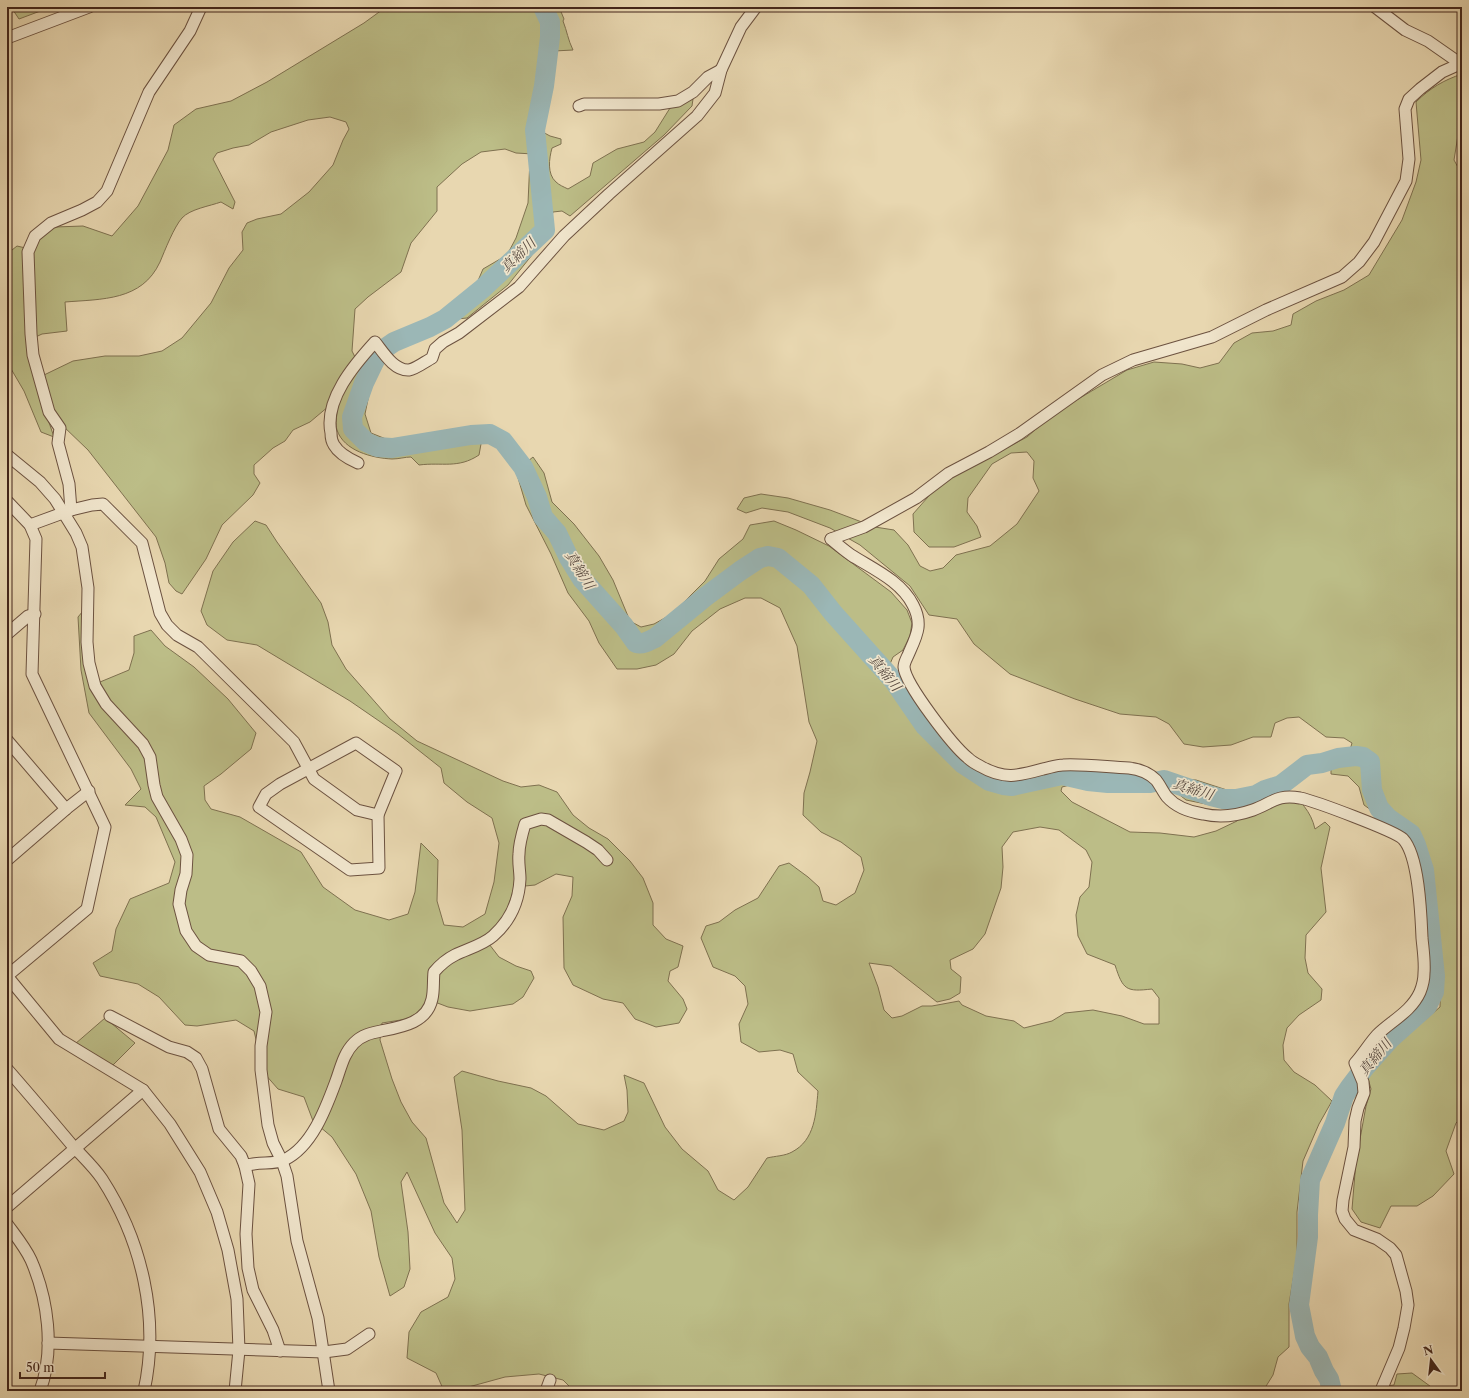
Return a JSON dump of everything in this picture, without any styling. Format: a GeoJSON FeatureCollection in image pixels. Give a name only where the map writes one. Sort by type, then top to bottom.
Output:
{"type":"FeatureCollection","features":[{"type":"Feature","properties":{"kind":"street"},"geometry":{"type":"LineString","coordinates":[[7,38],[88,7]]}},
{"type":"Feature","properties":{"kind":"street"},"geometry":{"type":"LineString","coordinates":[[67,512],[69,484],[58,443],[60,428],[49,412],[33,355],[28,252],[35,236],[51,223],[97,202],[107,191],[149,92],[190,31],[201,7]]}},
{"type":"Feature","properties":{"kind":"street"},"geometry":{"type":"LineString","coordinates":[[358,463],[343,456],[333,445],[328,423],[333,403],[356,363],[375,342],[388,358],[399,368],[410,370],[432,358],[435,349],[519,287],[564,236],[697,116],[715,93],[721,70],[741,27],[756,7]]}},
{"type":"Feature","properties":{"kind":"street"},"geometry":{"type":"LineString","coordinates":[[1375,7],[1405,30],[1428,41],[1461,64]]}},
{"type":"Feature","properties":{"kind":"street"},"geometry":{"type":"LineString","coordinates":[[1383,1391],[1382,1388],[1399,1348],[1404,1328],[1408,1305],[1406,1291],[1396,1255],[1390,1248],[1377,1239],[1354,1230],[1345,1219],[1342,1211],[1354,1147],[1355,1121],[1364,1093],[1363,1082],[1355,1063],[1378,1035],[1406,1011],[1416,1000],[1421,990],[1424,974],[1418,880],[1410,849],[1403,838],[1336,810],[1300,798],[1284,797],[1272,800],[1254,810],[1228,817],[1203,814],[1179,806],[1167,797],[1158,784],[1146,772],[1132,768],[1061,765],[1018,776],[1005,776],[992,772],[969,759],[957,747],[910,683],[904,668],[905,661],[917,634],[919,623],[914,606],[904,591],[888,578],[850,554],[831,539],[864,526],[916,498],[949,473],[1019,434],[1102,375],[1133,360],[1212,337],[1266,310],[1342,277],[1359,262],[1374,242],[1406,181],[1409,159],[1405,109],[1409,99],[1442,72],[1461,64]]}},
{"type":"Feature","properties":{"kind":"street"},"geometry":{"type":"LineString","coordinates":[[579,106],[584,104],[659,104],[678,101],[693,92],[708,77],[721,70]]}},
{"type":"Feature","properties":{"kind":"street"},"geometry":{"type":"LineString","coordinates":[[7,455],[40,482],[67,512],[82,547],[88,588],[88,656],[95,686],[106,704],[143,744],[150,757],[157,797],[181,839],[187,855],[186,874],[181,890],[179,904],[186,931],[196,946],[209,955],[241,961],[252,972],[260,986],[266,1012],[261,1046],[261,1070],[268,1125],[273,1143],[282,1161],[287,1176],[297,1241],[318,1318],[329,1391]]}},
{"type":"Feature","properties":{"kind":"street"},"geometry":{"type":"LineString","coordinates":[[30,525],[67,512],[92,505],[103,504],[142,543],[160,614],[167,625],[177,635],[198,647],[280,727],[294,742],[314,779],[356,810],[378,815]]}},
{"type":"Feature","properties":{"kind":"street"},"geometry":{"type":"LineString","coordinates":[[9,508],[30,525],[36,539],[35,614],[32,674],[105,827],[87,909],[7,976],[59,1039],[143,1090],[170,1124],[200,1172],[217,1212],[228,1250],[237,1299],[240,1350],[235,1391]]}},
{"type":"Feature","properties":{"kind":"street"},"geometry":{"type":"LineString","coordinates":[[7,634],[28,616],[35,614]]}},
{"type":"Feature","properties":{"kind":"street"},"geometry":{"type":"LineString","coordinates":[[8,743],[66,809]]}},
{"type":"Feature","properties":{"kind":"street"},"geometry":{"type":"LineString","coordinates":[[356,744],[396,771],[378,815],[379,868],[350,870],[259,807],[266,794],[297,775],[309,770],[356,744]]}},
{"type":"Feature","properties":{"kind":"street"},"geometry":{"type":"LineString","coordinates":[[7,860],[89,791]]}},
{"type":"Feature","properties":{"kind":"street"},"geometry":{"type":"LineString","coordinates":[[245,1166],[253,1163],[282,1161],[294,1155],[307,1142],[331,1096],[345,1054],[355,1042],[367,1034],[402,1026],[421,1018],[427,1012],[432,1000],[434,972],[442,963],[454,955],[493,936],[512,912],[518,895],[520,879],[518,856],[525,824],[540,819],[548,820],[598,850],[606,860]]}},
{"type":"Feature","properties":{"kind":"street"},"geometry":{"type":"LineString","coordinates":[[110,1016],[170,1048],[187,1052],[196,1058],[202,1069],[219,1130],[241,1156],[245,1166],[249,1184],[246,1234],[248,1268],[253,1290],[280,1351]]}},
{"type":"Feature","properties":{"kind":"street"},"geometry":{"type":"LineString","coordinates":[[7,1069],[101,1178],[122,1214],[137,1253],[148,1299],[149,1346],[144,1391]]}},
{"type":"Feature","properties":{"kind":"street"},"geometry":{"type":"LineString","coordinates":[[7,1207],[143,1090]]}},
{"type":"Feature","properties":{"kind":"street"},"geometry":{"type":"LineString","coordinates":[[7,1224],[30,1259],[44,1302],[48,1342],[46,1369],[40,1391]]}},
{"type":"Feature","properties":{"kind":"street"},"geometry":{"type":"LineString","coordinates":[[48,1342],[324,1352],[347,1349],[369,1334]]}},
{"type":"Feature","properties":{"kind":"street"},"geometry":{"type":"LineString","coordinates":[[546,1391],[550,1380]]}},
{"type":"Feature","properties":{"kind":"green space"},"geometry":{"type":"Polygon","coordinates":[[[11,7],[51,7],[19,19],[11,7]]]}},
{"type":"Feature","properties":{"kind":"green space"},"geometry":{"type":"Polygon","coordinates":[[[386,7],[559,7],[573,50],[554,51],[541,83],[539,130],[550,136],[561,139],[561,144],[552,148],[550,157],[550,171],[556,182],[568,189],[590,176],[593,163],[617,149],[644,142],[655,132],[670,108],[693,99],[692,106],[664,135],[570,216],[562,211],[553,212],[548,229],[532,255],[508,285],[467,318],[457,319],[453,309],[477,283],[483,269],[507,255],[516,238],[528,203],[530,159],[533,154],[516,153],[505,149],[481,152],[462,164],[437,187],[437,211],[411,243],[401,272],[368,297],[355,309],[352,351],[361,369],[374,370],[365,414],[371,433],[391,441],[439,442],[480,439],[481,444],[479,455],[457,464],[419,465],[411,457],[392,459],[368,455],[352,448],[341,437],[336,428],[337,411],[329,406],[310,422],[293,430],[285,441],[273,448],[254,465],[254,474],[260,483],[253,495],[222,525],[206,559],[182,594],[176,591],[169,583],[165,563],[156,537],[88,450],[62,425],[52,407],[44,375],[73,361],[105,356],[139,356],[162,351],[182,338],[211,303],[229,268],[243,250],[242,232],[247,223],[257,219],[281,214],[309,192],[333,165],[349,129],[346,122],[330,117],[308,120],[271,132],[249,145],[217,153],[213,159],[235,202],[233,209],[221,202],[190,212],[182,218],[176,227],[160,262],[152,275],[143,284],[120,296],[65,302],[67,331],[42,334],[27,341],[41,399],[54,437],[41,432],[24,391],[7,362],[7,254],[17,246],[34,250],[37,237],[55,227],[83,226],[112,236],[138,206],[168,150],[174,125],[196,109],[231,101],[267,82],[364,23],[386,7]]]}},
{"type":"Feature","properties":{"kind":"green space"},"geometry":{"type":"Polygon","coordinates":[[[1462,74],[1462,122],[1459,129],[1454,160],[1460,171],[1462,171],[1462,1117],[1456,1123],[1446,1151],[1454,1174],[1433,1196],[1417,1206],[1391,1206],[1380,1228],[1361,1222],[1352,1209],[1356,1161],[1366,1106],[1371,1089],[1367,1075],[1382,1057],[1440,1007],[1441,974],[1436,900],[1428,859],[1421,839],[1403,820],[1378,815],[1364,805],[1359,787],[1348,776],[1331,774],[1331,765],[1347,760],[1352,743],[1344,738],[1326,737],[1299,717],[1287,718],[1275,723],[1271,737],[1253,737],[1231,745],[1203,747],[1184,744],[1169,724],[1156,717],[1120,714],[1075,699],[1010,674],[974,644],[957,619],[929,615],[910,586],[860,545],[830,528],[788,512],[762,508],[746,513],[737,509],[744,498],[761,494],[788,498],[830,510],[875,527],[894,530],[908,545],[920,566],[930,571],[943,568],[956,555],[990,546],[1017,524],[1039,491],[1033,478],[1034,461],[1027,452],[1011,453],[992,464],[968,498],[967,512],[977,526],[981,537],[954,547],[929,547],[914,532],[913,514],[935,489],[954,476],[1027,437],[1053,414],[1127,370],[1154,362],[1182,364],[1200,368],[1219,363],[1234,343],[1252,333],[1273,331],[1291,325],[1293,314],[1316,301],[1344,290],[1369,275],[1402,220],[1416,182],[1421,160],[1416,102],[1438,85],[1462,74]]]}},
{"type":"Feature","properties":{"kind":"green space"},"geometry":{"type":"Polygon","coordinates":[[[533,457],[544,473],[552,502],[574,524],[599,556],[613,580],[630,621],[641,627],[654,624],[672,614],[705,581],[719,559],[743,539],[750,525],[774,521],[829,546],[891,592],[907,610],[912,623],[910,636],[903,650],[893,657],[890,664],[895,676],[938,733],[959,767],[993,789],[1014,792],[1037,789],[1055,779],[1067,769],[1085,769],[1148,777],[1155,790],[1114,790],[1088,785],[1069,785],[1062,787],[1061,791],[1072,802],[1130,832],[1160,833],[1194,837],[1216,831],[1237,821],[1238,808],[1216,806],[1186,800],[1171,788],[1173,779],[1196,780],[1230,791],[1259,787],[1287,788],[1301,802],[1308,812],[1315,829],[1325,822],[1330,827],[1321,868],[1326,912],[1306,935],[1305,958],[1308,973],[1322,989],[1321,1000],[1299,1015],[1287,1028],[1283,1045],[1284,1060],[1294,1072],[1315,1085],[1332,1101],[1319,1124],[1303,1161],[1297,1212],[1297,1256],[1289,1304],[1289,1347],[1278,1357],[1273,1375],[1263,1391],[574,1391],[563,1380],[539,1374],[505,1377],[454,1391],[444,1391],[436,1373],[407,1358],[409,1332],[421,1312],[448,1297],[455,1279],[452,1258],[435,1233],[407,1172],[401,1182],[408,1232],[410,1269],[404,1287],[390,1296],[379,1257],[371,1211],[356,1174],[332,1137],[313,1121],[304,1097],[278,1089],[264,1073],[254,1031],[236,1020],[197,1026],[185,1025],[159,997],[138,984],[100,976],[93,963],[112,951],[116,929],[130,899],[169,883],[175,862],[156,817],[145,807],[125,805],[141,789],[131,769],[89,713],[81,670],[78,617],[83,611],[87,670],[100,682],[129,670],[134,653],[134,636],[151,630],[165,646],[194,667],[228,699],[256,733],[251,749],[204,786],[205,800],[211,809],[240,817],[301,852],[323,887],[355,910],[389,920],[408,914],[415,892],[421,843],[438,860],[437,901],[444,925],[463,927],[485,914],[494,882],[499,843],[492,818],[467,802],[444,783],[441,768],[398,734],[350,701],[257,645],[227,640],[207,625],[201,611],[213,571],[233,542],[255,521],[266,525],[321,603],[328,622],[332,645],[346,669],[390,719],[417,741],[503,781],[521,787],[539,785],[557,792],[573,815],[589,828],[608,839],[630,861],[643,878],[653,903],[653,925],[666,939],[683,946],[678,967],[670,971],[668,981],[683,999],[687,1009],[679,1023],[656,1027],[635,1019],[623,1003],[603,999],[573,985],[564,968],[563,917],[572,896],[573,877],[556,874],[535,885],[515,887],[506,916],[489,944],[499,957],[516,966],[531,971],[534,978],[523,997],[513,1004],[470,1011],[448,1007],[427,999],[422,1010],[407,1019],[382,1023],[380,1040],[392,1079],[401,1102],[412,1122],[426,1138],[444,1203],[457,1223],[465,1210],[462,1130],[454,1077],[462,1071],[531,1088],[546,1096],[578,1124],[604,1130],[624,1121],[628,1112],[627,1090],[624,1075],[644,1083],[665,1127],[682,1149],[708,1171],[718,1190],[734,1200],[748,1187],[767,1158],[792,1152],[800,1147],[805,1141],[813,1126],[818,1091],[798,1072],[793,1054],[780,1050],[759,1052],[741,1042],[739,1024],[748,1004],[745,986],[735,976],[713,967],[701,938],[706,926],[719,922],[735,910],[758,898],[779,866],[789,863],[819,887],[823,901],[836,905],[855,893],[864,870],[861,857],[841,842],[821,832],[803,815],[804,793],[817,741],[809,722],[797,646],[780,608],[761,598],[745,598],[720,609],[692,631],[674,654],[656,665],[637,669],[617,669],[599,643],[589,621],[568,593],[551,554],[526,505],[516,471],[533,457]],[[1040,827],[1013,832],[1002,847],[1003,867],[1001,888],[985,934],[973,949],[950,960],[951,969],[961,977],[960,993],[950,999],[937,1002],[891,966],[869,963],[878,987],[884,1010],[892,1018],[902,1016],[922,1006],[932,1006],[959,1001],[962,1005],[986,1016],[1014,1021],[1024,1028],[1052,1021],[1065,1013],[1093,1010],[1122,1016],[1144,1024],[1159,1024],[1159,998],[1152,989],[1136,990],[1127,988],[1120,980],[1115,965],[1087,954],[1078,936],[1076,915],[1080,897],[1089,887],[1092,862],[1086,850],[1059,830],[1040,827]]]}},
{"type":"Feature","properties":{"kind":"green space"},"geometry":{"type":"Polygon","coordinates":[[[105,1018],[135,1043],[112,1066],[75,1044],[105,1018]]]}},
{"type":"Feature","properties":{"kind":"green space"},"geometry":{"type":"Polygon","coordinates":[[[1412,1373],[1434,1389],[1434,1391],[1370,1391],[1377,1387],[1394,1385],[1397,1374],[1412,1373]]]}},
{"type":"Feature","properties":{"kind":"waterway","name":"真締川"},"geometry":{"type":"LineString","coordinates":[[543,7],[550,22],[550,37],[544,86],[535,130],[545,230],[482,289],[445,319],[394,342],[381,351],[364,383],[352,417],[353,429],[366,442],[377,447],[392,448],[471,435],[490,434],[503,441],[523,467],[537,497],[543,517],[557,533],[569,558],[582,579],[624,626],[636,643],[644,643],[655,638],[705,597],[760,558],[768,556],[778,558],[811,585],[833,613],[894,681],[925,726],[963,764],[989,781],[1012,786],[1062,775],[1088,781],[1108,783],[1150,783],[1164,780],[1211,796],[1223,799],[1236,799],[1256,795],[1265,790],[1281,785],[1307,765],[1322,763],[1338,758],[1356,756],[1363,757],[1370,762],[1372,790],[1379,808],[1388,818],[1411,834],[1424,870],[1435,976],[1434,992],[1427,1006],[1390,1039],[1366,1066],[1344,1096],[1335,1123],[1310,1180],[1308,1237],[1299,1305],[1305,1336],[1329,1379],[1332,1391]]}}]}
